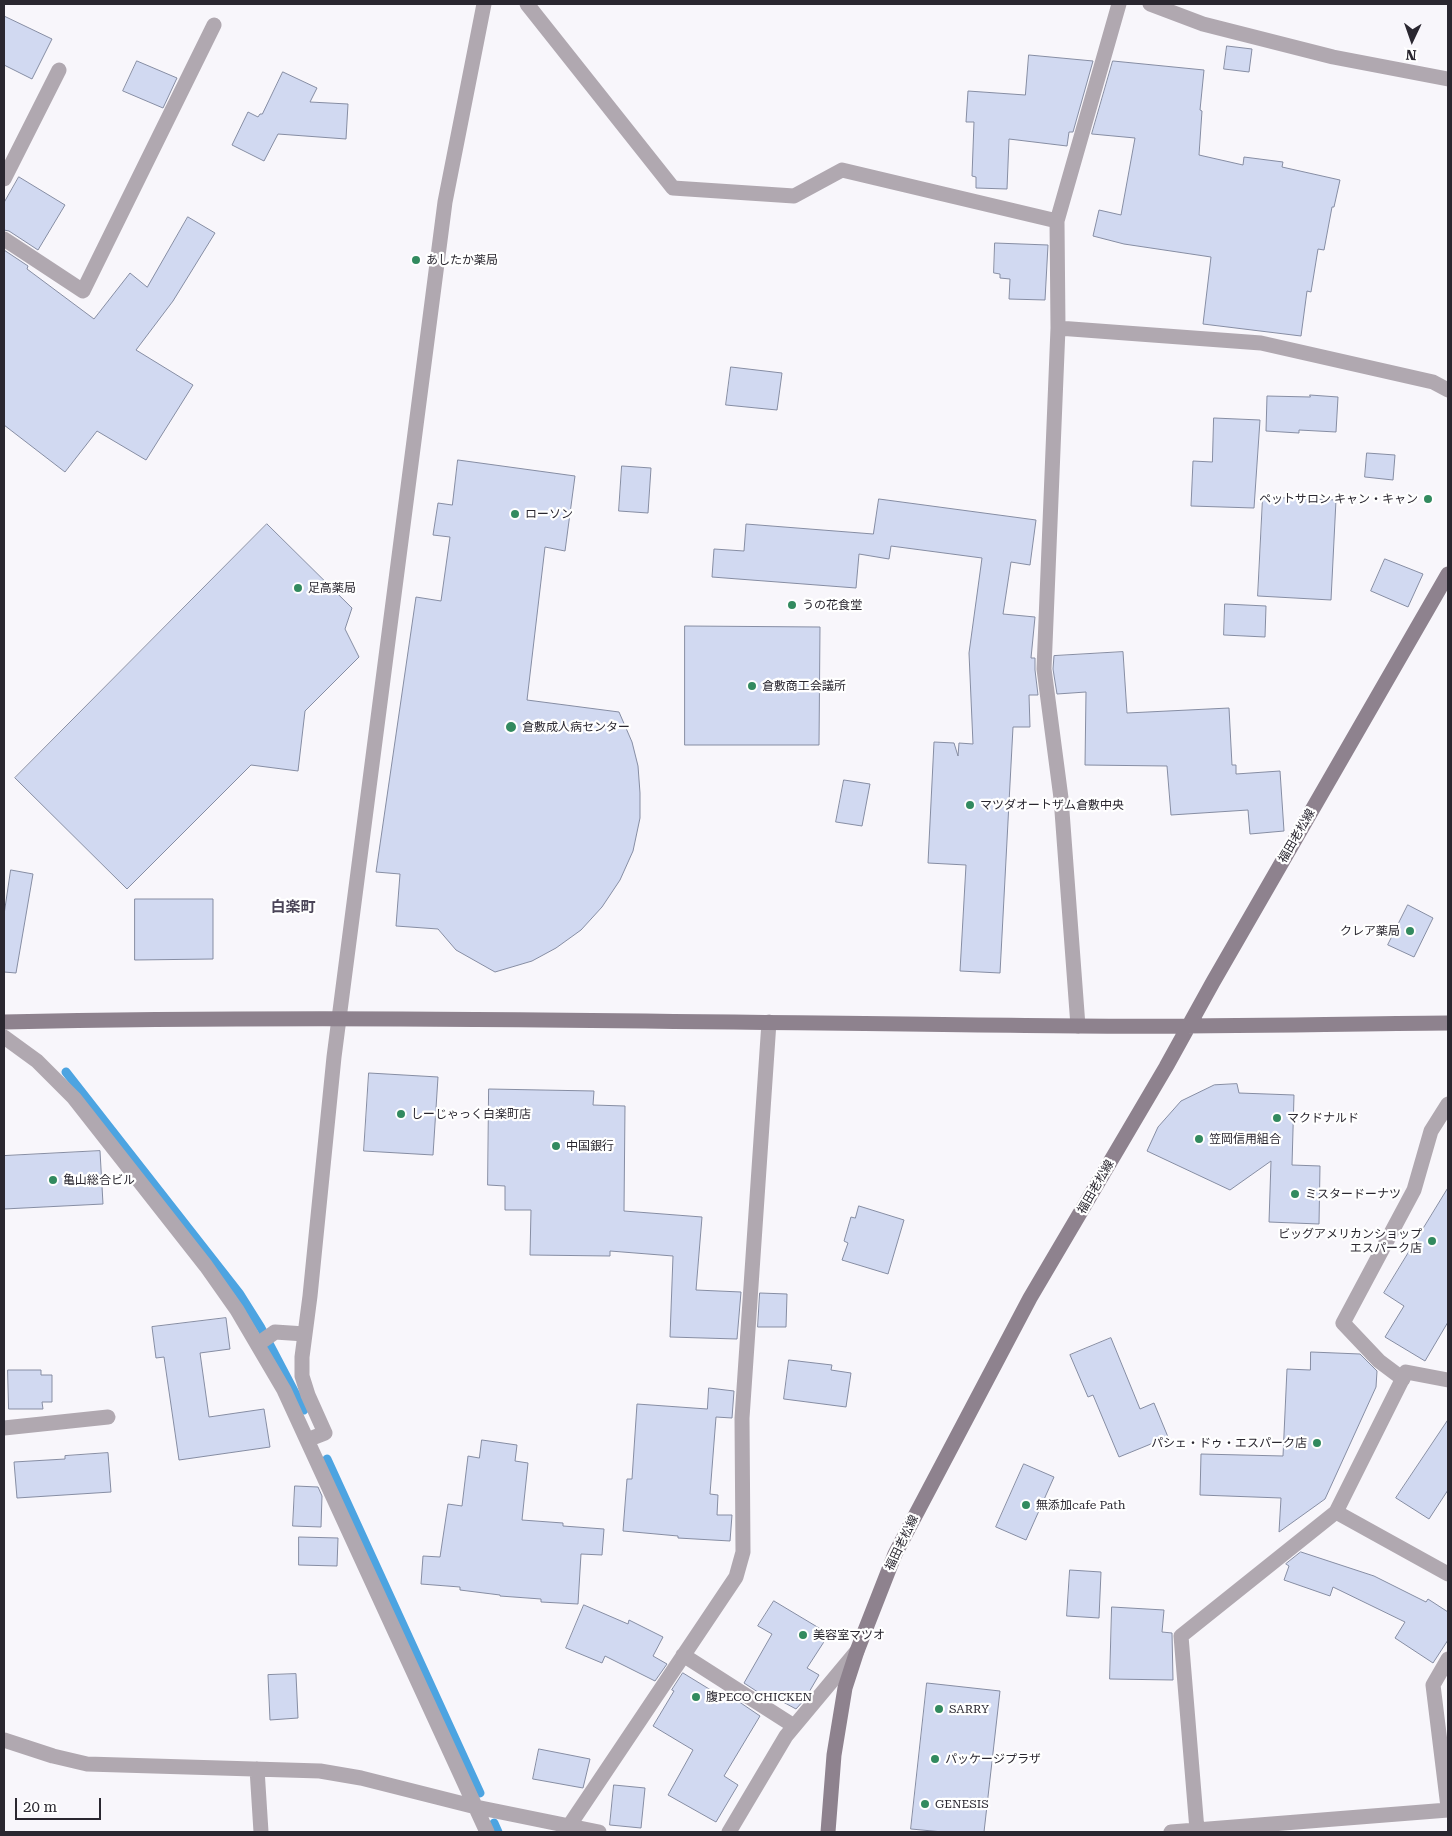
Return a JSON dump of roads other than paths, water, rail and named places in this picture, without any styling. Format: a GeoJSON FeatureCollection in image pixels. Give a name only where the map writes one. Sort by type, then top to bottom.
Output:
{"type":"FeatureCollection","features":[{"type":"Feature","properties":{"kind":"street"},"geometry":{"type":"LineString","coordinates":[[307,1440],[325,1433],[308,1395],[302,1376],[302,1357],[339,1020],[445,202],[484,4]]}},
{"type":"Feature","properties":{"kind":"street"},"geometry":{"type":"LineString","coordinates":[[527,4],[673,188],[794,196],[842,170],[1057,221]]}},
{"type":"Feature","properties":{"kind":"street"},"geometry":{"type":"LineString","coordinates":[[1078,1026],[1061,798],[1044,669],[1058,328],[1057,221],[1119,4]]}},
{"type":"Feature","properties":{"kind":"street"},"geometry":{"type":"LineString","coordinates":[[1150,4],[1203,24],[1333,58],[1448,79]]}},
{"type":"Feature","properties":{"kind":"street"},"geometry":{"type":"LineString","coordinates":[[4,239],[83,292],[214,25]]}},
{"type":"Feature","properties":{"kind":"street"},"geometry":{"type":"LineString","coordinates":[[4,179],[59,70]]}},
{"type":"Feature","properties":{"kind":"street"},"geometry":{"type":"LineString","coordinates":[[1058,328],[1261,343],[1433,382],[1448,390]]}},
{"type":"Feature","properties":{"kind":"street","name":"福田老松線"},"geometry":{"type":"LineString","coordinates":[[828,1832],[834,1755],[845,1688],[857,1651],[895,1554],[1030,1298],[1448,574]]}},
{"type":"Feature","properties":{"kind":"street"},"geometry":{"type":"LineString","coordinates":[[4,1022],[339,1020],[1078,1026],[1448,1023]]}},
{"type":"Feature","properties":{"kind":"street"},"geometry":{"type":"LineString","coordinates":[[569,1826],[736,1577],[743,1552],[742,1418],[769,1022]]}},
{"type":"Feature","properties":{"kind":"street"},"geometry":{"type":"LineString","coordinates":[[4,1037],[37,1061],[74,1098],[264,1340],[284,1390],[487,1832]]}},
{"type":"Feature","properties":{"kind":"street"},"geometry":{"type":"LineString","coordinates":[[1403,1379],[1379,1361],[1343,1323],[1414,1190],[1431,1131],[1448,1104]]}},
{"type":"Feature","properties":{"kind":"street"},"geometry":{"type":"LineString","coordinates":[[264,1340],[275,1332],[305,1334]]}},
{"type":"Feature","properties":{"kind":"street"},"geometry":{"type":"LineString","coordinates":[[1197,1830],[1182,1636],[1336,1512],[1406,1372],[1448,1380]]}},
{"type":"Feature","properties":{"kind":"street"},"geometry":{"type":"LineString","coordinates":[[4,1428],[108,1417]]}},
{"type":"Feature","properties":{"kind":"street"},"geometry":{"type":"LineString","coordinates":[[1336,1512],[1448,1574]]}},
{"type":"Feature","properties":{"kind":"street"},"geometry":{"type":"LineString","coordinates":[[729,1832],[786,1736],[857,1651]]}},
{"type":"Feature","properties":{"kind":"street"},"geometry":{"type":"LineString","coordinates":[[684,1656],[794,1726]]}},
{"type":"Feature","properties":{"kind":"street"},"geometry":{"type":"LineString","coordinates":[[1171,1832],[1448,1808],[1433,1685],[1448,1659]]}},
{"type":"Feature","properties":{"kind":"street"},"geometry":{"type":"LineString","coordinates":[[4,1740],[53,1756],[87,1764],[320,1771],[361,1778],[476,1807],[598,1832]]}},
{"type":"Feature","properties":{"kind":"street"},"geometry":{"type":"LineString","coordinates":[[257,1769],[261,1832]]}},
{"type":"Feature","properties":{"kind":"waterway"},"geometry":{"type":"LineString","coordinates":[[66,1072],[239,1293],[261,1328],[304,1410]]}},
{"type":"Feature","properties":{"kind":"waterway"},"geometry":{"type":"LineString","coordinates":[[327,1459],[480,1793]]}},
{"type":"Feature","properties":{"kind":"waterway"},"geometry":{"type":"LineString","coordinates":[[494,1823],[498,1832]]}},
{"type":"Feature","properties":{"kind":"place","name":"あしたか薬局"},"geometry":{"type":"Point","coordinates":[416,260]}},
{"type":"Feature","properties":{"kind":"place","name":"ペットサロン キャン・キャン"},"geometry":{"type":"Point","coordinates":[1428,499]}},
{"type":"Feature","properties":{"kind":"place","name":"ローソン"},"geometry":{"type":"Point","coordinates":[515,514]}},
{"type":"Feature","properties":{"kind":"place","name":"足高薬局"},"geometry":{"type":"Point","coordinates":[298,588]}},
{"type":"Feature","properties":{"kind":"place","name":"うの花食堂"},"geometry":{"type":"Point","coordinates":[792,605]}},
{"type":"Feature","properties":{"kind":"place","name":"倉敷商工会議所"},"geometry":{"type":"Point","coordinates":[752,686]}},
{"type":"Feature","properties":{"kind":"place","name":"倉敷成人病センター"},"geometry":{"type":"Point","coordinates":[511,727]}},
{"type":"Feature","properties":{"kind":"place","name":"マツダオートザム倉敷中央"},"geometry":{"type":"Point","coordinates":[970,805]}},
{"type":"Feature","properties":{"kind":"place","name":"クレア薬局"},"geometry":{"type":"Point","coordinates":[1410,931]}},
{"type":"Feature","properties":{"kind":"place","name":"しーじゃっく白楽町店"},"geometry":{"type":"Point","coordinates":[401,1114]}},
{"type":"Feature","properties":{"kind":"place","name":"マクドナルド"},"geometry":{"type":"Point","coordinates":[1277,1118]}},
{"type":"Feature","properties":{"kind":"place","name":"笠岡信用組合"},"geometry":{"type":"Point","coordinates":[1199,1139]}},
{"type":"Feature","properties":{"kind":"place","name":"中国銀行"},"geometry":{"type":"Point","coordinates":[556,1146]}},
{"type":"Feature","properties":{"kind":"place","name":"亀山総合ビル"},"geometry":{"type":"Point","coordinates":[53,1180]}},
{"type":"Feature","properties":{"kind":"place","name":"ミスタードーナツ"},"geometry":{"type":"Point","coordinates":[1295,1194]}},
{"type":"Feature","properties":{"kind":"place","name":"ビッグアメリカンショップ エスパーク店"},"geometry":{"type":"Point","coordinates":[1432,1241]}},
{"type":"Feature","properties":{"kind":"place","name":"パシェ・ドゥ・エスパーク店"},"geometry":{"type":"Point","coordinates":[1317,1443]}},
{"type":"Feature","properties":{"kind":"place","name":"無添加cafe Path"},"geometry":{"type":"Point","coordinates":[1026,1505]}},
{"type":"Feature","properties":{"kind":"place","name":"美容室マツオ"},"geometry":{"type":"Point","coordinates":[803,1635]}},
{"type":"Feature","properties":{"kind":"place","name":"腹PECO CHICKEN"},"geometry":{"type":"Point","coordinates":[696,1697]}},
{"type":"Feature","properties":{"kind":"place","name":"SARRY"},"geometry":{"type":"Point","coordinates":[939,1709]}},
{"type":"Feature","properties":{"kind":"place","name":"パッケージプラザ"},"geometry":{"type":"Point","coordinates":[935,1759]}},
{"type":"Feature","properties":{"kind":"place","name":"GENESIS"},"geometry":{"type":"Point","coordinates":[925,1804]}},
{"type":"Feature","properties":{"kind":"district","name":"白楽町"},"geometry":{"type":"Point","coordinates":[293,908]}}]}
